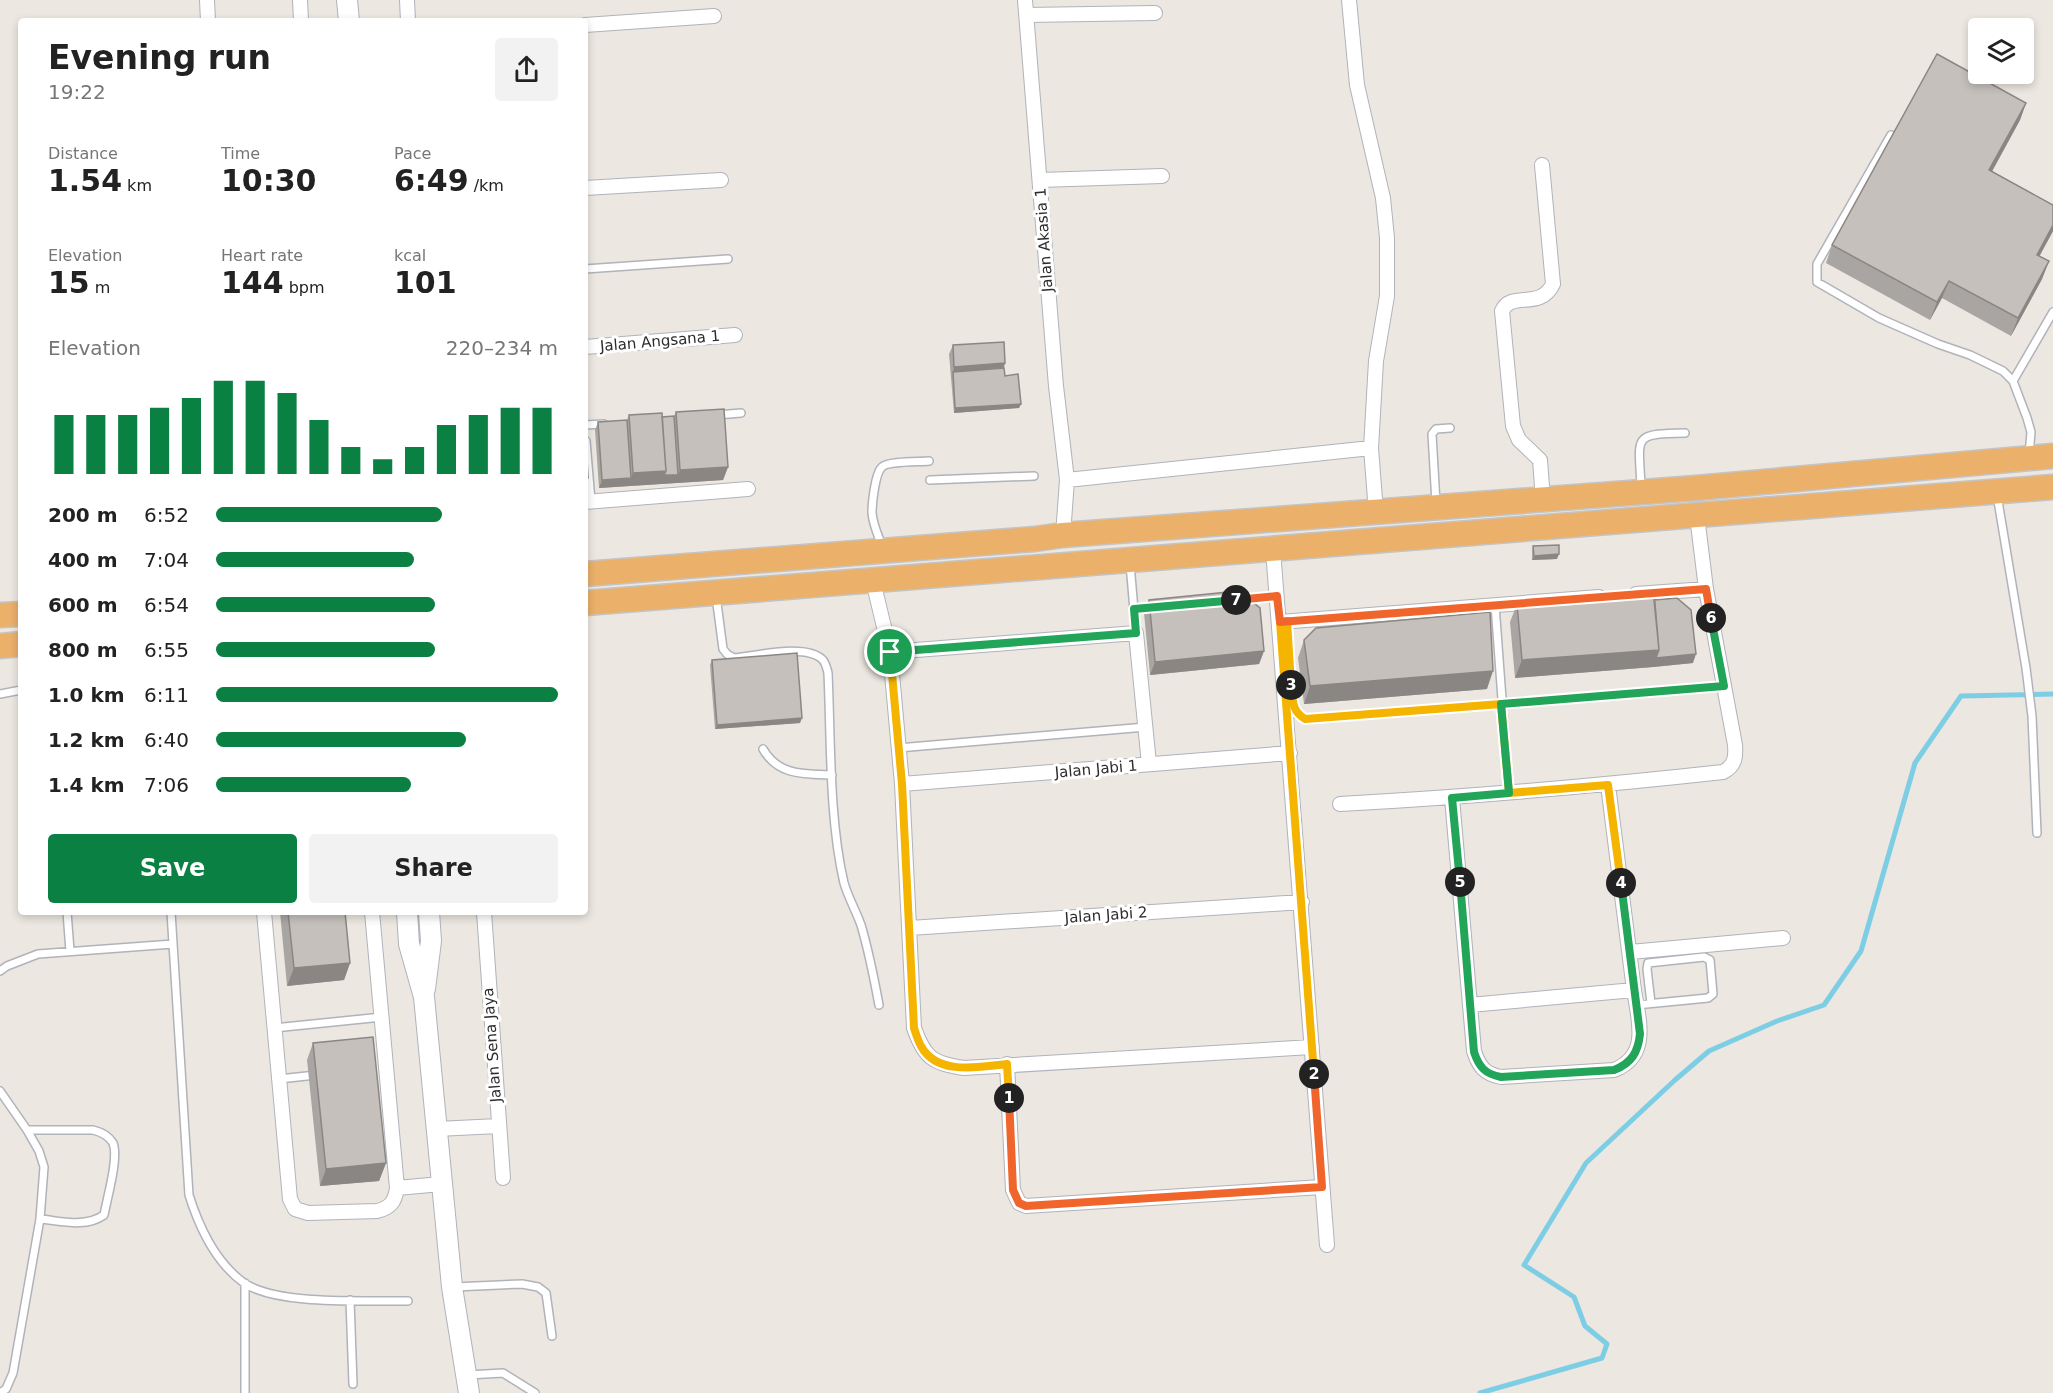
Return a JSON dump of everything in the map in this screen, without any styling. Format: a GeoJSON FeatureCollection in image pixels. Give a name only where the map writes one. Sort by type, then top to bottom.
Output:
{"type":"FeatureCollection","features":[{"type":"Feature","properties":{"kind":"highway"},"geometry":{"type":"LineString","coordinates":[[588,574],[1063,535],[1543,500],[2053,456]]}},
{"type":"Feature","properties":{"kind":"highway"},"geometry":{"type":"LineString","coordinates":[[588,604],[2053,487]]}},
{"type":"Feature","properties":{"kind":"highway"},"geometry":{"type":"LineString","coordinates":[[0,615],[18,614]]}},
{"type":"Feature","properties":{"kind":"highway"},"geometry":{"type":"LineString","coordinates":[[0,646],[18,644]]}},
{"type":"Feature","properties":{"kind":"main road"},"geometry":{"type":"LineString","coordinates":[[347,0],[349,18]]}},
{"type":"Feature","properties":{"kind":"main road"},"geometry":{"type":"LineString","coordinates":[[406,915],[409,944],[424,997],[452,1287],[467,1384]]}},
{"type":"Feature","properties":{"kind":"main road"},"geometry":{"type":"LineString","coordinates":[[424,997],[431,941],[429,915]]}},
{"type":"Feature","properties":{"kind":"street"},"geometry":{"type":"LineString","coordinates":[[207,0],[208,18]]}},
{"type":"Feature","properties":{"kind":"street"},"geometry":{"type":"LineString","coordinates":[[300,0],[301,18]]}},
{"type":"Feature","properties":{"kind":"street"},"geometry":{"type":"LineString","coordinates":[[407,0],[408,18]]}},
{"type":"Feature","properties":{"kind":"street","name":"Jalan Akasia 1"},"geometry":{"type":"LineString","coordinates":[[1025,0],[1056,386],[1067,480],[1063,535]]}},
{"type":"Feature","properties":{"kind":"street"},"geometry":{"type":"LineString","coordinates":[[1349,0],[1357,85],[1383,198],[1386,228],[1387,296],[1376,362],[1371,448],[1376,512]]}},
{"type":"Feature","properties":{"kind":"street"},"geometry":{"type":"LineString","coordinates":[[1026,15],[1155,13]]}},
{"type":"Feature","properties":{"kind":"street"},"geometry":{"type":"LineString","coordinates":[[588,26],[714,16]]}},
{"type":"Feature","properties":{"kind":"street"},"geometry":{"type":"LineString","coordinates":[[1542,165],[1553,284],[1549,292],[1539,298],[1513,301],[1506,304],[1502,311],[1512,426],[1519,440],[1540,460],[1543,500]]}},
{"type":"Feature","properties":{"kind":"street"},"geometry":{"type":"LineString","coordinates":[[1040,180],[1162,176]]}},
{"type":"Feature","properties":{"kind":"street"},"geometry":{"type":"LineString","coordinates":[[588,188],[721,180]]}},
{"type":"Feature","properties":{"kind":"street","name":"Jalan Angsana 1"},"geometry":{"type":"LineString","coordinates":[[588,347],[735,335]]}},
{"type":"Feature","properties":{"kind":"street"},"geometry":{"type":"LineString","coordinates":[[1067,480],[1371,448]]}},
{"type":"Feature","properties":{"kind":"street"},"geometry":{"type":"LineString","coordinates":[[588,501],[748,489]]}},
{"type":"Feature","properties":{"kind":"street"},"geometry":{"type":"LineString","coordinates":[[1341,804],[1452,798],[1608,785],[1723,772],[1730,769],[1734,762],[1735,745],[1706,589],[1697,516]]}},
{"type":"Feature","properties":{"kind":"street"},"geometry":{"type":"LineString","coordinates":[[1273,550],[1277,596],[1284,622],[1290,753],[1327,1245]]}},
{"type":"Feature","properties":{"kind":"street"},"geometry":{"type":"LineString","coordinates":[[873,581],[890,652],[902,784],[914,1028],[921,1046],[931,1058],[944,1065],[964,1068],[1312,1047]]}},
{"type":"Feature","properties":{"kind":"street"},"geometry":{"type":"LineString","coordinates":[[1284,622],[1706,589]]}},
{"type":"Feature","properties":{"kind":"street"},"geometry":{"type":"LineString","coordinates":[[890,652],[1136,633],[1149,764]]}},
{"type":"Feature","properties":{"kind":"street","name":"Jalan Jabi 1"},"geometry":{"type":"LineString","coordinates":[[902,784],[1290,753]]}},
{"type":"Feature","properties":{"kind":"street"},"geometry":{"type":"LineString","coordinates":[[1452,798],[1474,1052],[1477,1061],[1490,1075],[1501,1077],[1614,1070],[1625,1066],[1634,1057],[1639,1045],[1640,1034],[1608,785]]}},
{"type":"Feature","properties":{"kind":"street","name":"Jalan Jabi 2"},"geometry":{"type":"LineString","coordinates":[[910,928],[1302,902]]}},
{"type":"Feature","properties":{"kind":"street"},"geometry":{"type":"LineString","coordinates":[[264,915],[290,1199],[295,1209],[308,1213],[377,1211],[387,1209],[396,1198],[397,1188],[381,1068],[382,1017],[372,915]]}},
{"type":"Feature","properties":{"kind":"street","name":"Jalan Sena Jaya"},"geometry":{"type":"LineString","coordinates":[[484,915],[503,1178]]}},
{"type":"Feature","properties":{"kind":"street"},"geometry":{"type":"LineString","coordinates":[[1630,952],[1783,938]]}},
{"type":"Feature","properties":{"kind":"street"},"geometry":{"type":"LineString","coordinates":[[1470,1005],[1634,990]]}},
{"type":"Feature","properties":{"kind":"street"},"geometry":{"type":"LineString","coordinates":[[1007,1064],[1013,1190],[1019,1203],[1026,1206],[1322,1187]]}},
{"type":"Feature","properties":{"kind":"street"},"geometry":{"type":"LineString","coordinates":[[437,1129],[498,1126]]}},
{"type":"Feature","properties":{"kind":"street"},"geometry":{"type":"LineString","coordinates":[[397,1188],[441,1185]]}},
{"type":"Feature","properties":{"kind":"lane"},"geometry":{"type":"LineString","coordinates":[[1891,135],[1817,264],[1817,282],[1879,318],[2003,371],[2013,381],[2031,432],[2029,459]]}},
{"type":"Feature","properties":{"kind":"lane"},"geometry":{"type":"LineString","coordinates":[[588,269],[728,258]]}},
{"type":"Feature","properties":{"kind":"lane"},"geometry":{"type":"LineString","coordinates":[[2013,381],[2053,312]]}},
{"type":"Feature","properties":{"kind":"lane"},"geometry":{"type":"LineString","coordinates":[[708,416],[741,413]]}},
{"type":"Feature","properties":{"kind":"lane"},"geometry":{"type":"LineString","coordinates":[[588,427],[607,424]]}},
{"type":"Feature","properties":{"kind":"lane"},"geometry":{"type":"LineString","coordinates":[[1437,508],[1432,434],[1436,429],[1450,428]]}},
{"type":"Feature","properties":{"kind":"lane"},"geometry":{"type":"LineString","coordinates":[[1642,492],[1640,448],[1642,439],[1649,434],[1685,433]]}},
{"type":"Feature","properties":{"kind":"lane"},"geometry":{"type":"LineString","coordinates":[[883,551],[872,514],[874,489],[879,470],[882,466],[890,464],[929,461]]}},
{"type":"Feature","properties":{"kind":"lane"},"geometry":{"type":"LineString","coordinates":[[930,480],[1034,476]]}},
{"type":"Feature","properties":{"kind":"lane"},"geometry":{"type":"LineString","coordinates":[[1996,492],[2026,668],[2037,832]]}},
{"type":"Feature","properties":{"kind":"lane"},"geometry":{"type":"LineString","coordinates":[[1129,562],[1136,633]]}},
{"type":"Feature","properties":{"kind":"lane"},"geometry":{"type":"LineString","coordinates":[[716,593],[723,649],[727,654],[734,658],[804,652],[816,655],[825,662],[828,673],[832,775],[840,858],[845,885],[872,966],[879,1005]]}},
{"type":"Feature","properties":{"kind":"lane"},"geometry":{"type":"LineString","coordinates":[[1229,600],[1277,596]]}},
{"type":"Feature","properties":{"kind":"lane"},"geometry":{"type":"LineString","coordinates":[[1495,605],[1509,793]]}},
{"type":"Feature","properties":{"kind":"lane"},"geometry":{"type":"LineString","coordinates":[[1134,609],[1158,607]]}},
{"type":"Feature","properties":{"kind":"lane"},"geometry":{"type":"LineString","coordinates":[[1284,622],[1293,707],[1297,714],[1305,719],[1724,686]]}},
{"type":"Feature","properties":{"kind":"lane"},"geometry":{"type":"LineString","coordinates":[[0,693],[18,690]]}},
{"type":"Feature","properties":{"kind":"lane"},"geometry":{"type":"LineString","coordinates":[[898,748],[1146,726]]}},
{"type":"Feature","properties":{"kind":"lane"},"geometry":{"type":"LineString","coordinates":[[763,749],[768,758],[789,772],[832,775]]}},
{"type":"Feature","properties":{"kind":"lane"},"geometry":{"type":"LineString","coordinates":[[66,915],[70,951]]}},
{"type":"Feature","properties":{"kind":"lane"},"geometry":{"type":"LineString","coordinates":[[171,915],[189,1195],[197,1219],[211,1247],[226,1266],[245,1283],[275,1295],[408,1301]]}},
{"type":"Feature","properties":{"kind":"lane"},"geometry":{"type":"LineString","coordinates":[[0,971],[38,954],[173,944]]}},
{"type":"Feature","properties":{"kind":"lane"},"geometry":{"type":"LineString","coordinates":[[1636,1005],[1711,996],[1713,994],[1710,960],[1704,957],[1648,963],[1651,1003]]}},
{"type":"Feature","properties":{"kind":"lane"},"geometry":{"type":"LineString","coordinates":[[274,1028],[382,1017]]}},
{"type":"Feature","properties":{"kind":"lane"},"geometry":{"type":"LineString","coordinates":[[279,1079],[322,1074]]}},
{"type":"Feature","properties":{"kind":"lane"},"geometry":{"type":"LineString","coordinates":[[0,1091],[27,1130],[39,1151],[44,1167],[40,1219],[13,1373],[6,1389],[0,1393]]}},
{"type":"Feature","properties":{"kind":"lane"},"geometry":{"type":"LineString","coordinates":[[27,1130],[93,1130],[112,1140],[115,1152],[104,1215],[96,1221],[84,1224],[40,1219]]}},
{"type":"Feature","properties":{"kind":"lane"},"geometry":{"type":"LineString","coordinates":[[245,1283],[245,1393]]}},
{"type":"Feature","properties":{"kind":"lane"},"geometry":{"type":"LineString","coordinates":[[452,1287],[522,1284],[538,1287],[546,1293],[552,1336]]}},
{"type":"Feature","properties":{"kind":"lane"},"geometry":{"type":"LineString","coordinates":[[350,1300],[353,1384]]}},
{"type":"Feature","properties":{"kind":"lane"},"geometry":{"type":"LineString","coordinates":[[467,1384],[503,1373],[535,1393]]}},
{"type":"Feature","properties":{"kind":"building"},"geometry":{"type":"Polygon","coordinates":[[[1937,54],[1968,71],[1968,84],[1991,84],[2026,103],[1989,170],[2053,205],[2053,225],[2037,255],[2049,261],[2018,318],[1949,281],[1937,302],[1832,245],[1937,54]]]}},
{"type":"Feature","properties":{"kind":"building"},"geometry":{"type":"Polygon","coordinates":[[[1004,342],[1005,363],[954,367],[953,345],[1004,342]]]}},
{"type":"Feature","properties":{"kind":"building"},"geometry":{"type":"Polygon","coordinates":[[[1004,368],[1005,376],[1018,374],[1021,404],[955,408],[953,372],[1004,368]]]}},
{"type":"Feature","properties":{"kind":"building"},"geometry":{"type":"Polygon","coordinates":[[[724,409],[728,467],[680,470],[676,412],[724,409]]]}},
{"type":"Feature","properties":{"kind":"building"},"geometry":{"type":"Polygon","coordinates":[[[662,413],[666,471],[633,473],[629,415],[662,413]]]}},
{"type":"Feature","properties":{"kind":"building"},"geometry":{"type":"Polygon","coordinates":[[[674,416],[678,475],[664,475],[666,471],[662,417],[674,416]]]}},
{"type":"Feature","properties":{"kind":"building"},"geometry":{"type":"Polygon","coordinates":[[[627,420],[631,478],[602,480],[598,422],[627,420]]]}},
{"type":"Feature","properties":{"kind":"building"},"geometry":{"type":"Polygon","coordinates":[[[1559,545],[1559,554],[1534,556],[1533,546],[1559,545]]]}},
{"type":"Feature","properties":{"kind":"building"},"geometry":{"type":"Polygon","coordinates":[[[1238,591],[1260,608],[1264,651],[1155,662],[1149,600],[1238,591]]]}},
{"type":"Feature","properties":{"kind":"building"},"geometry":{"type":"Polygon","coordinates":[[[1654,592],[1659,650],[1522,660],[1517,604],[1654,592]]]}},
{"type":"Feature","properties":{"kind":"building"},"geometry":{"type":"Polygon","coordinates":[[[1677,598],[1691,610],[1696,654],[1656,658],[1659,650],[1654,600],[1677,598]]]}},
{"type":"Feature","properties":{"kind":"building"},"geometry":{"type":"Polygon","coordinates":[[[1490,612],[1493,671],[1310,686],[1304,640],[1316,628],[1490,612]]]}},
{"type":"Feature","properties":{"kind":"building"},"geometry":{"type":"Polygon","coordinates":[[[797,653],[802,718],[717,725],[712,660],[797,653]]]}},
{"type":"Feature","properties":{"kind":"building"},"geometry":{"type":"Polygon","coordinates":[[[288,915],[345,915],[350,963],[294,968],[288,915]]]}},
{"type":"Feature","properties":{"kind":"building"},"geometry":{"type":"Polygon","coordinates":[[[373,1037],[386,1163],[326,1169],[313,1043],[373,1037]]]}},
{"type":"Feature","properties":{"kind":"waterway"},"geometry":{"type":"LineString","coordinates":[[1480,1393],[1602,1358],[1607,1344],[1585,1326],[1574,1297],[1524,1265],[1586,1163],[1709,1051],[1777,1021],[1824,1005],[1861,951],[1915,763],[1961,696],[2053,694]]}},
{"type":"Feature","properties":{"kind":"route"},"geometry":{"type":"LineString","coordinates":[[890,652],[902,784],[914,1028],[921,1046],[931,1058],[944,1065],[964,1068],[1007,1064],[1013,1190],[1019,1203],[1035,1206],[1322,1187],[1280,622],[1287,621],[1293,707],[1297,714],[1305,719],[1501,704],[1509,793],[1608,785],[1640,1034],[1639,1045],[1634,1057],[1625,1066],[1614,1070],[1501,1077],[1490,1075],[1482,1069],[1474,1052],[1452,798],[1509,793],[1501,704],[1724,686],[1706,589],[1426,610],[1287,621],[1280,622],[1277,596],[1134,609],[1136,633],[890,652]]}}]}
